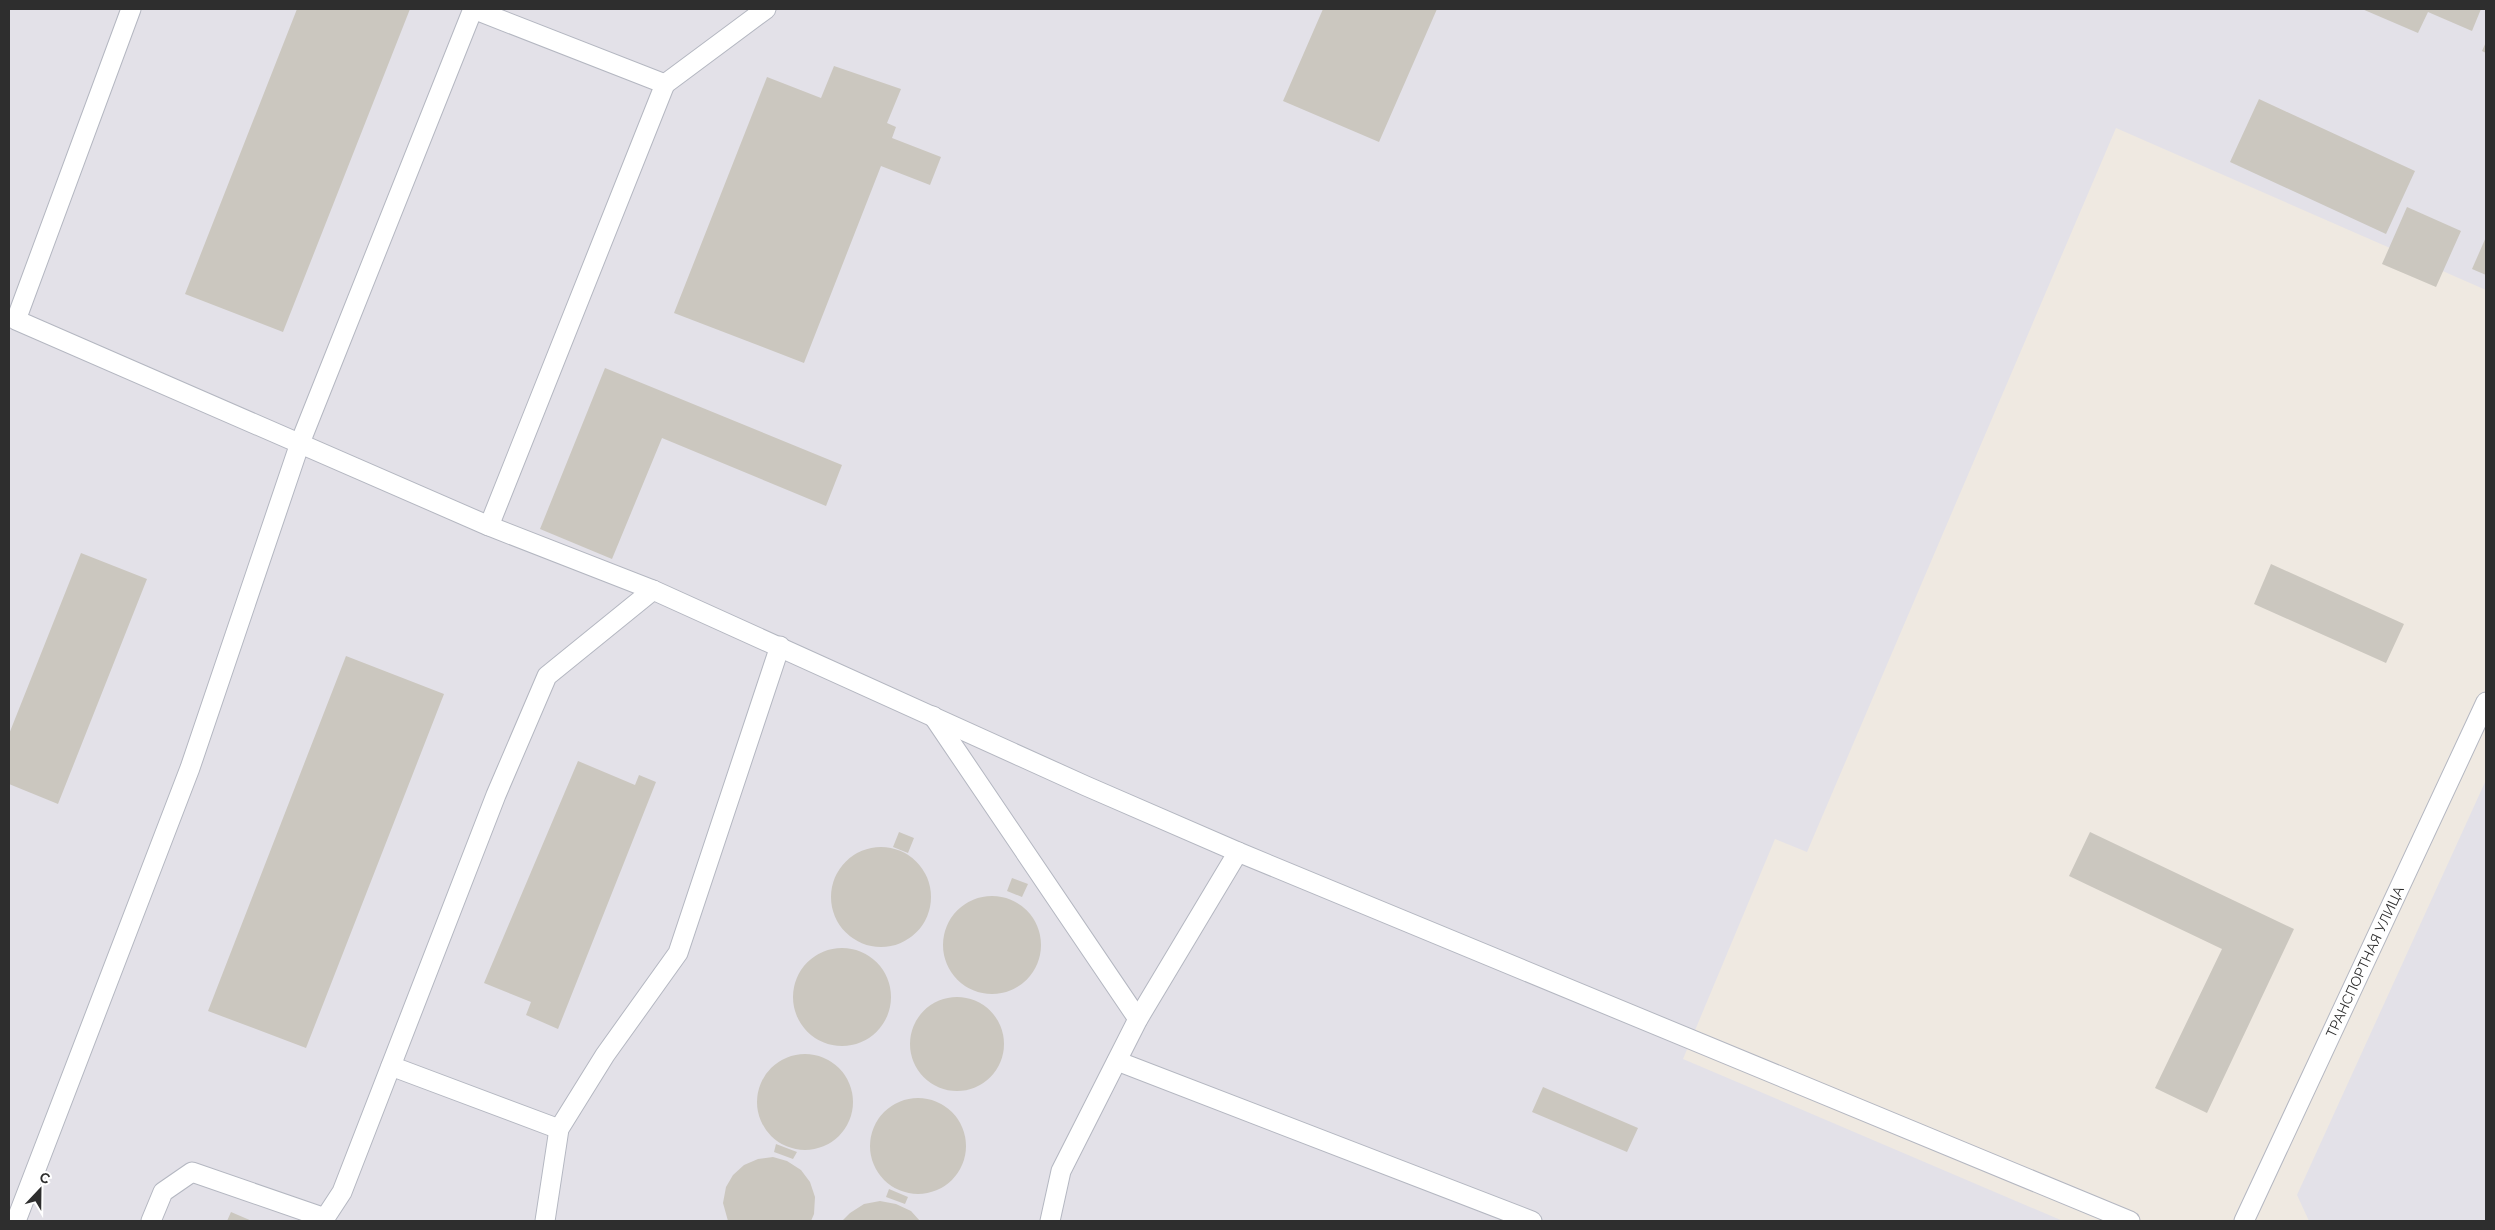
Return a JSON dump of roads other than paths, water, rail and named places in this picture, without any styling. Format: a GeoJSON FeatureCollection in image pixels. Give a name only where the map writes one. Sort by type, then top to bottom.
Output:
{"type":"FeatureCollection","features":[{"type":"Feature","properties":{"kind":"lane"},"geometry":{"type":"LineString","coordinates":[[131,9],[12,328],[300,443],[488,526],[653,590],[1238,852],[2130,1221]]}},
{"type":"Feature","properties":{"kind":"lane"},"geometry":{"type":"LineString","coordinates":[[16,1221],[190,768],[300,443],[473,9],[664,84]]}},
{"type":"Feature","properties":{"kind":"lane"},"geometry":{"type":"LineString","coordinates":[[488,526],[664,84],[766,9]]}},
{"type":"Feature","properties":{"kind":"lane"},"geometry":{"type":"LineString","coordinates":[[151,1221],[163,1192],[192,1172],[325,1218],[342,1192],[496,795],[548,676],[653,590]]}},
{"type":"Feature","properties":{"kind":"lane"},"geometry":{"type":"LineString","coordinates":[[545,1221],[559,1129],[605,1055],[678,953],[780,646]]}},
{"type":"Feature","properties":{"kind":"lane","name":"ТРАНСПОРТНАЯ УЛИЦА"},"geometry":{"type":"LineString","coordinates":[[2244,1221],[2486,702]]}},
{"type":"Feature","properties":{"kind":"lane"},"geometry":{"type":"LineString","coordinates":[[933,716],[1138,1019]]}},
{"type":"Feature","properties":{"kind":"lane"},"geometry":{"type":"LineString","coordinates":[[1050,1221],[1061,1171],[1138,1019],[1238,852]]}},
{"type":"Feature","properties":{"kind":"lane"},"geometry":{"type":"LineString","coordinates":[[1117,1061],[1532,1221]]}},
{"type":"Feature","properties":{"kind":"lane"},"geometry":{"type":"LineString","coordinates":[[391,1066],[559,1129]]}}]}
